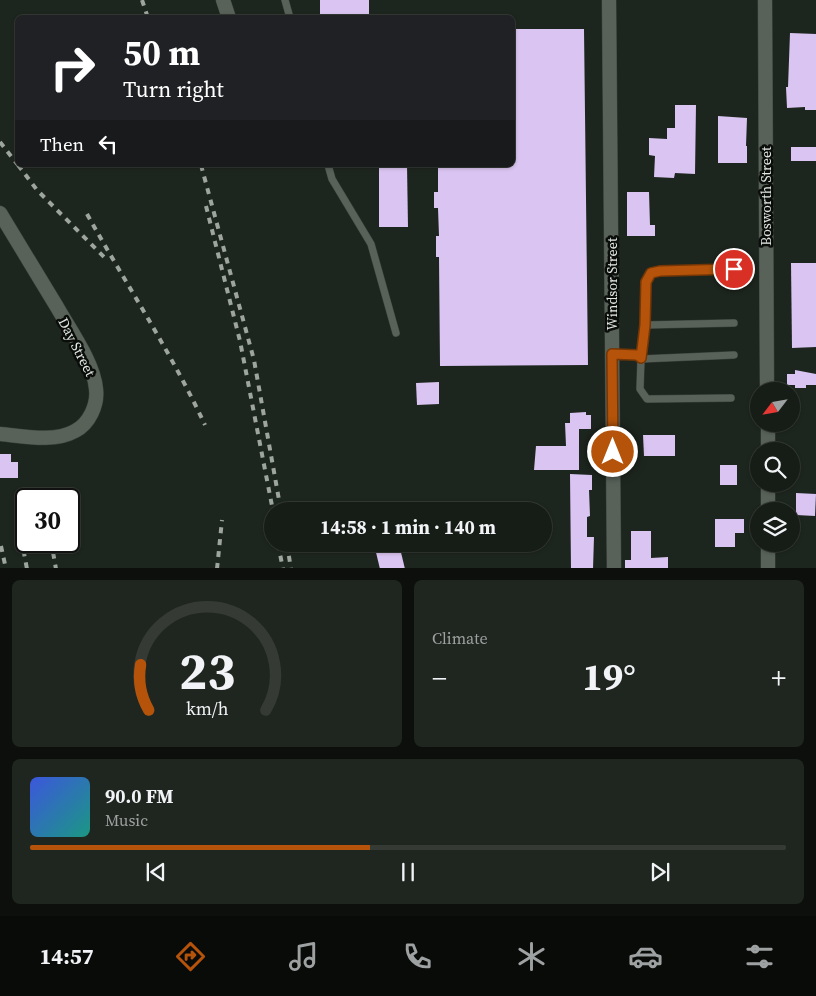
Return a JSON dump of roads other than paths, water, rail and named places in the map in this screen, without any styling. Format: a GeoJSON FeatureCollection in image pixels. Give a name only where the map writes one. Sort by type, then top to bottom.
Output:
{"type":"FeatureCollection","features":[{"type":"Feature","properties":{"kind":"street"},"geometry":{"type":"LineString","coordinates":[[223,0],[229,15]]}},
{"type":"Feature","properties":{"kind":"street","name":"Windsor Street"},"geometry":{"type":"LineString","coordinates":[[609,0],[614,568]]}},
{"type":"Feature","properties":{"kind":"street","name":"Bosworth Street"},"geometry":{"type":"LineString","coordinates":[[765,0],[767,382]]}},
{"type":"Feature","properties":{"kind":"street","name":"Day Street"},"geometry":{"type":"LineString","coordinates":[[0,213],[82,351],[95,380],[96,390],[95,404],[89,418],[75,432],[55,437],[0,434]]}},
{"type":"Feature","properties":{"kind":"street"},"geometry":{"type":"LineString","coordinates":[[768,552],[768,568]]}},
{"type":"Feature","properties":{"kind":"lane"},"geometry":{"type":"LineString","coordinates":[[285,0],[289,15]]}},
{"type":"Feature","properties":{"kind":"lane"},"geometry":{"type":"LineString","coordinates":[[329,167],[332,179],[371,244],[396,333]]}},
{"type":"Feature","properties":{"kind":"lane"},"geometry":{"type":"LineString","coordinates":[[731,398],[647,399],[640,389],[646,282],[651,273],[660,271],[734,269]]}},
{"type":"Feature","properties":{"kind":"lane"},"geometry":{"type":"LineString","coordinates":[[645,325],[734,323]]}},
{"type":"Feature","properties":{"kind":"lane"},"geometry":{"type":"LineString","coordinates":[[612,354],[637,355],[641,358],[734,355]]}},
{"type":"Feature","properties":{"kind":"railway"},"geometry":{"type":"LineString","coordinates":[[142,0],[147,15]]}},
{"type":"Feature","properties":{"kind":"railway"},"geometry":{"type":"LineString","coordinates":[[0,142],[15,161]]}},
{"type":"Feature","properties":{"kind":"railway"},"geometry":{"type":"LineString","coordinates":[[20,167],[37,190],[108,261]]}},
{"type":"Feature","properties":{"kind":"railway"},"geometry":{"type":"LineString","coordinates":[[202,167],[254,360],[279,502]]}},
{"type":"Feature","properties":{"kind":"railway"},"geometry":{"type":"LineString","coordinates":[[206,206],[240,341],[271,502]]}},
{"type":"Feature","properties":{"kind":"railway"},"geometry":{"type":"LineString","coordinates":[[87,214],[163,345],[205,425]]}},
{"type":"Feature","properties":{"kind":"railway"},"geometry":{"type":"LineString","coordinates":[[217,568],[222,520]]}},
{"type":"Feature","properties":{"kind":"railway"},"geometry":{"type":"LineString","coordinates":[[1,546],[6,568]]}},
{"type":"Feature","properties":{"kind":"railway"},"geometry":{"type":"LineString","coordinates":[[280,552],[283,568]]}},
{"type":"Feature","properties":{"kind":"railway"},"geometry":{"type":"LineString","coordinates":[[288,552],[291,568]]}},
{"type":"Feature","properties":{"kind":"railway"},"geometry":{"type":"LineString","coordinates":[[24,553],[27,568]]}},
{"type":"Feature","properties":{"kind":"railway"},"geometry":{"type":"LineString","coordinates":[[53,553],[56,568]]}}]}
